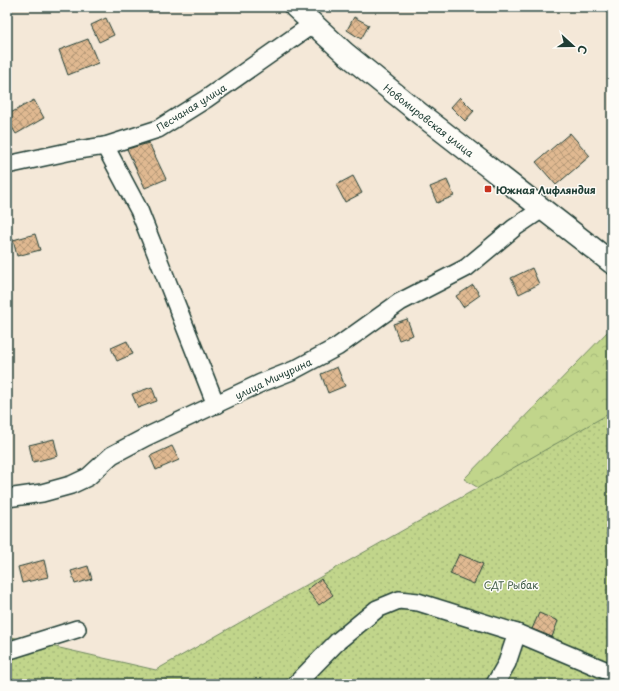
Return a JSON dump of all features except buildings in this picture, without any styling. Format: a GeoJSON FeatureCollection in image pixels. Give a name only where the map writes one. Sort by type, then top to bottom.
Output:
{"type":"FeatureCollection","features":[{"type":"Feature","properties":{"kind":"main road","name":"Новомировская улица"},"geometry":{"type":"LineString","coordinates":[[294,7],[345,53],[419,113],[567,230],[612,263]]}},
{"type":"Feature","properties":{"kind":"street","name":"Песчаная улица"},"geometry":{"type":"LineString","coordinates":[[7,165],[72,151],[105,146],[158,129],[206,99],[313,24]]}},
{"type":"Feature","properties":{"kind":"street"},"geometry":{"type":"LineString","coordinates":[[105,146],[140,210],[216,405]]}},
{"type":"Feature","properties":{"kind":"street","name":"улица Мичурина"},"geometry":{"type":"LineString","coordinates":[[7,498],[42,493],[71,485],[88,477],[112,455],[174,422],[294,370],[337,347],[400,302],[466,268],[514,228],[542,209]]}},
{"type":"Feature","properties":{"kind":"street"},"geometry":{"type":"LineString","coordinates":[[296,684],[338,641],[376,609],[399,600],[418,602],[517,633],[612,673]]}},
{"type":"Feature","properties":{"kind":"street"},"geometry":{"type":"LineString","coordinates":[[7,651],[77,629]]}},
{"type":"Feature","properties":{"kind":"street"},"geometry":{"type":"LineString","coordinates":[[495,684],[507,663],[517,633]]}},
{"type":"Feature","properties":{"kind":"green space"},"geometry":{"type":"Polygon","coordinates":[[[612,327],[612,562],[498,500],[464,479],[612,327]]]}},
{"type":"Feature","properties":{"kind":"green space","name":"СДТ Рыбак"},"geometry":{"type":"Polygon","coordinates":[[[612,412],[612,684],[7,684],[7,636],[156,670],[612,412]]]}},
{"type":"Feature","properties":{"kind":"place","name":"Южная Лифляндия"},"geometry":{"type":"Point","coordinates":[488,189]}}]}
